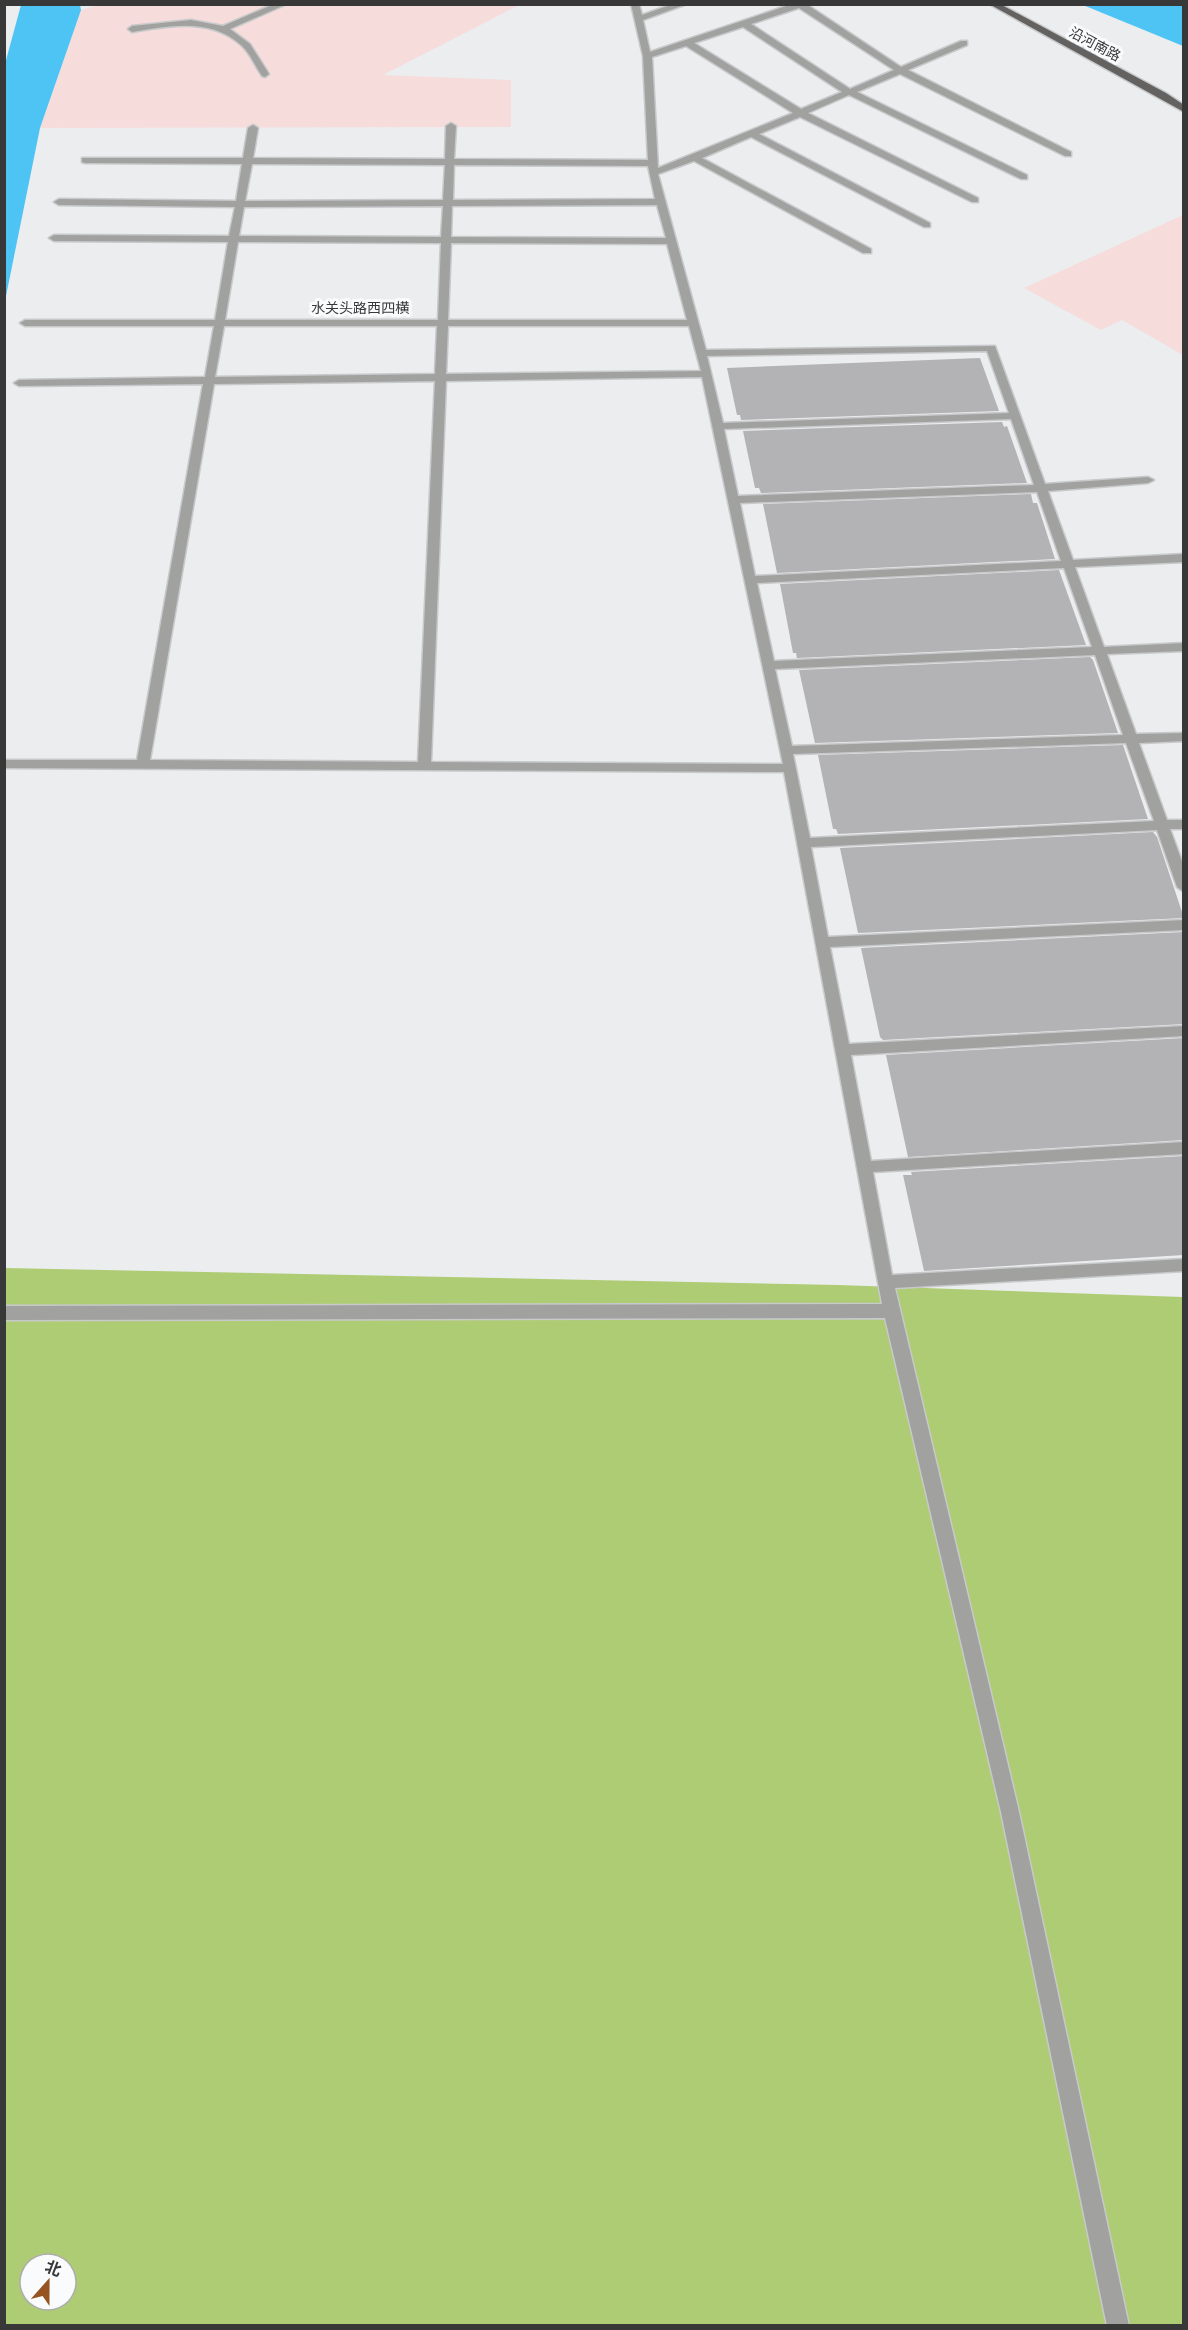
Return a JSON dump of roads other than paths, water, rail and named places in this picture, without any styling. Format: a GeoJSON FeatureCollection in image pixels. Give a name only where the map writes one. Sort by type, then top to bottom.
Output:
{"type":"FeatureCollection","features":[{"type":"Feature","properties":{"kind":"main road","name":"沿河南路"},"geometry":{"type":"LineString","coordinates":[[993,4],[1163,95],[1184,109]]}},
{"type":"Feature","properties":{"kind":"street"},"geometry":{"type":"LineString","coordinates":[[226,28],[283,4]]}},
{"type":"Feature","properties":{"kind":"street"},"geometry":{"type":"LineString","coordinates":[[635,4],[647,56],[653,168],[707,374],[787,750],[891,1311],[1010,1812],[1118,2325]]}},
{"type":"Feature","properties":{"kind":"street"},"geometry":{"type":"LineString","coordinates":[[639,19],[683,4]]}},
{"type":"Feature","properties":{"kind":"street"},"geometry":{"type":"LineString","coordinates":[[647,56],[801,5],[900,70],[1068,154]]}},
{"type":"Feature","properties":{"kind":"street"},"geometry":{"type":"LineString","coordinates":[[132,29],[183,21],[226,28],[246,44],[265,74]]}},
{"type":"Feature","properties":{"kind":"street"},"geometry":{"type":"LineString","coordinates":[[745,24],[849,92],[1024,177]]}},
{"type":"Feature","properties":{"kind":"street"},"geometry":{"type":"LineString","coordinates":[[687,43],[800,113],[975,200]]}},
{"type":"Feature","properties":{"kind":"street"},"geometry":{"type":"LineString","coordinates":[[85,159],[449,162],[653,168],[696,158],[964,43]]}},
{"type":"Feature","properties":{"kind":"street"},"geometry":{"type":"LineString","coordinates":[[424,767],[451,126]]}},
{"type":"Feature","properties":{"kind":"street"},"geometry":{"type":"LineString","coordinates":[[143,765],[253,128]]}},
{"type":"Feature","properties":{"kind":"street"},"geometry":{"type":"LineString","coordinates":[[752,134],[927,225]]}},
{"type":"Feature","properties":{"kind":"street"},"geometry":{"type":"LineString","coordinates":[[696,158],[867,251]]}},
{"type":"Feature","properties":{"kind":"street"},"geometry":{"type":"LineString","coordinates":[[59,202],[240,204],[661,202]]}},
{"type":"Feature","properties":{"kind":"street"},"geometry":{"type":"LineString","coordinates":[[54,238],[672,241]]}},
{"type":"Feature","properties":{"kind":"street","name":"水关头路西四横"},"geometry":{"type":"LineString","coordinates":[[25,323],[695,323]]}},
{"type":"Feature","properties":{"kind":"street"},"geometry":{"type":"LineString","coordinates":[[702,353],[991,348],[1184,888]]}},
{"type":"Feature","properties":{"kind":"street"},"geometry":{"type":"LineString","coordinates":[[19,383],[707,374]]}},
{"type":"Feature","properties":{"kind":"street"},"geometry":{"type":"LineString","coordinates":[[718,426],[1016,416]]}},
{"type":"Feature","properties":{"kind":"street"},"geometry":{"type":"LineString","coordinates":[[733,500],[1041,488],[1148,480]]}},
{"type":"Feature","properties":{"kind":"street"},"geometry":{"type":"LineString","coordinates":[[751,580],[1184,558]]}},
{"type":"Feature","properties":{"kind":"street"},"geometry":{"type":"LineString","coordinates":[[768,664],[1184,647]]}},
{"type":"Feature","properties":{"kind":"street"},"geometry":{"type":"LineString","coordinates":[[787,750],[1184,737]]}},
{"type":"Feature","properties":{"kind":"street"},"geometry":{"type":"LineString","coordinates":[[4,764],[790,768]]}},
{"type":"Feature","properties":{"kind":"street"},"geometry":{"type":"LineString","coordinates":[[804,843],[1184,824]]}},
{"type":"Feature","properties":{"kind":"street"},"geometry":{"type":"LineString","coordinates":[[822,942],[1184,925]]}},
{"type":"Feature","properties":{"kind":"street"},"geometry":{"type":"LineString","coordinates":[[843,1050],[1184,1031]]}},
{"type":"Feature","properties":{"kind":"street"},"geometry":{"type":"LineString","coordinates":[[864,1167],[1184,1148]]}},
{"type":"Feature","properties":{"kind":"street"},"geometry":{"type":"LineString","coordinates":[[885,1282],[1184,1265]]}},
{"type":"Feature","properties":{"kind":"street"},"geometry":{"type":"LineString","coordinates":[[4,1313],[891,1311]]}},
{"type":"Feature","properties":{"kind":"water"},"geometry":{"type":"Polygon","coordinates":[[[21,5],[80,5],[81,10],[40,128],[5,301],[5,64],[21,5]]]}},
{"type":"Feature","properties":{"kind":"water"},"geometry":{"type":"Polygon","coordinates":[[[1083,5],[1183,5],[1183,46],[1083,5]]]}}]}
